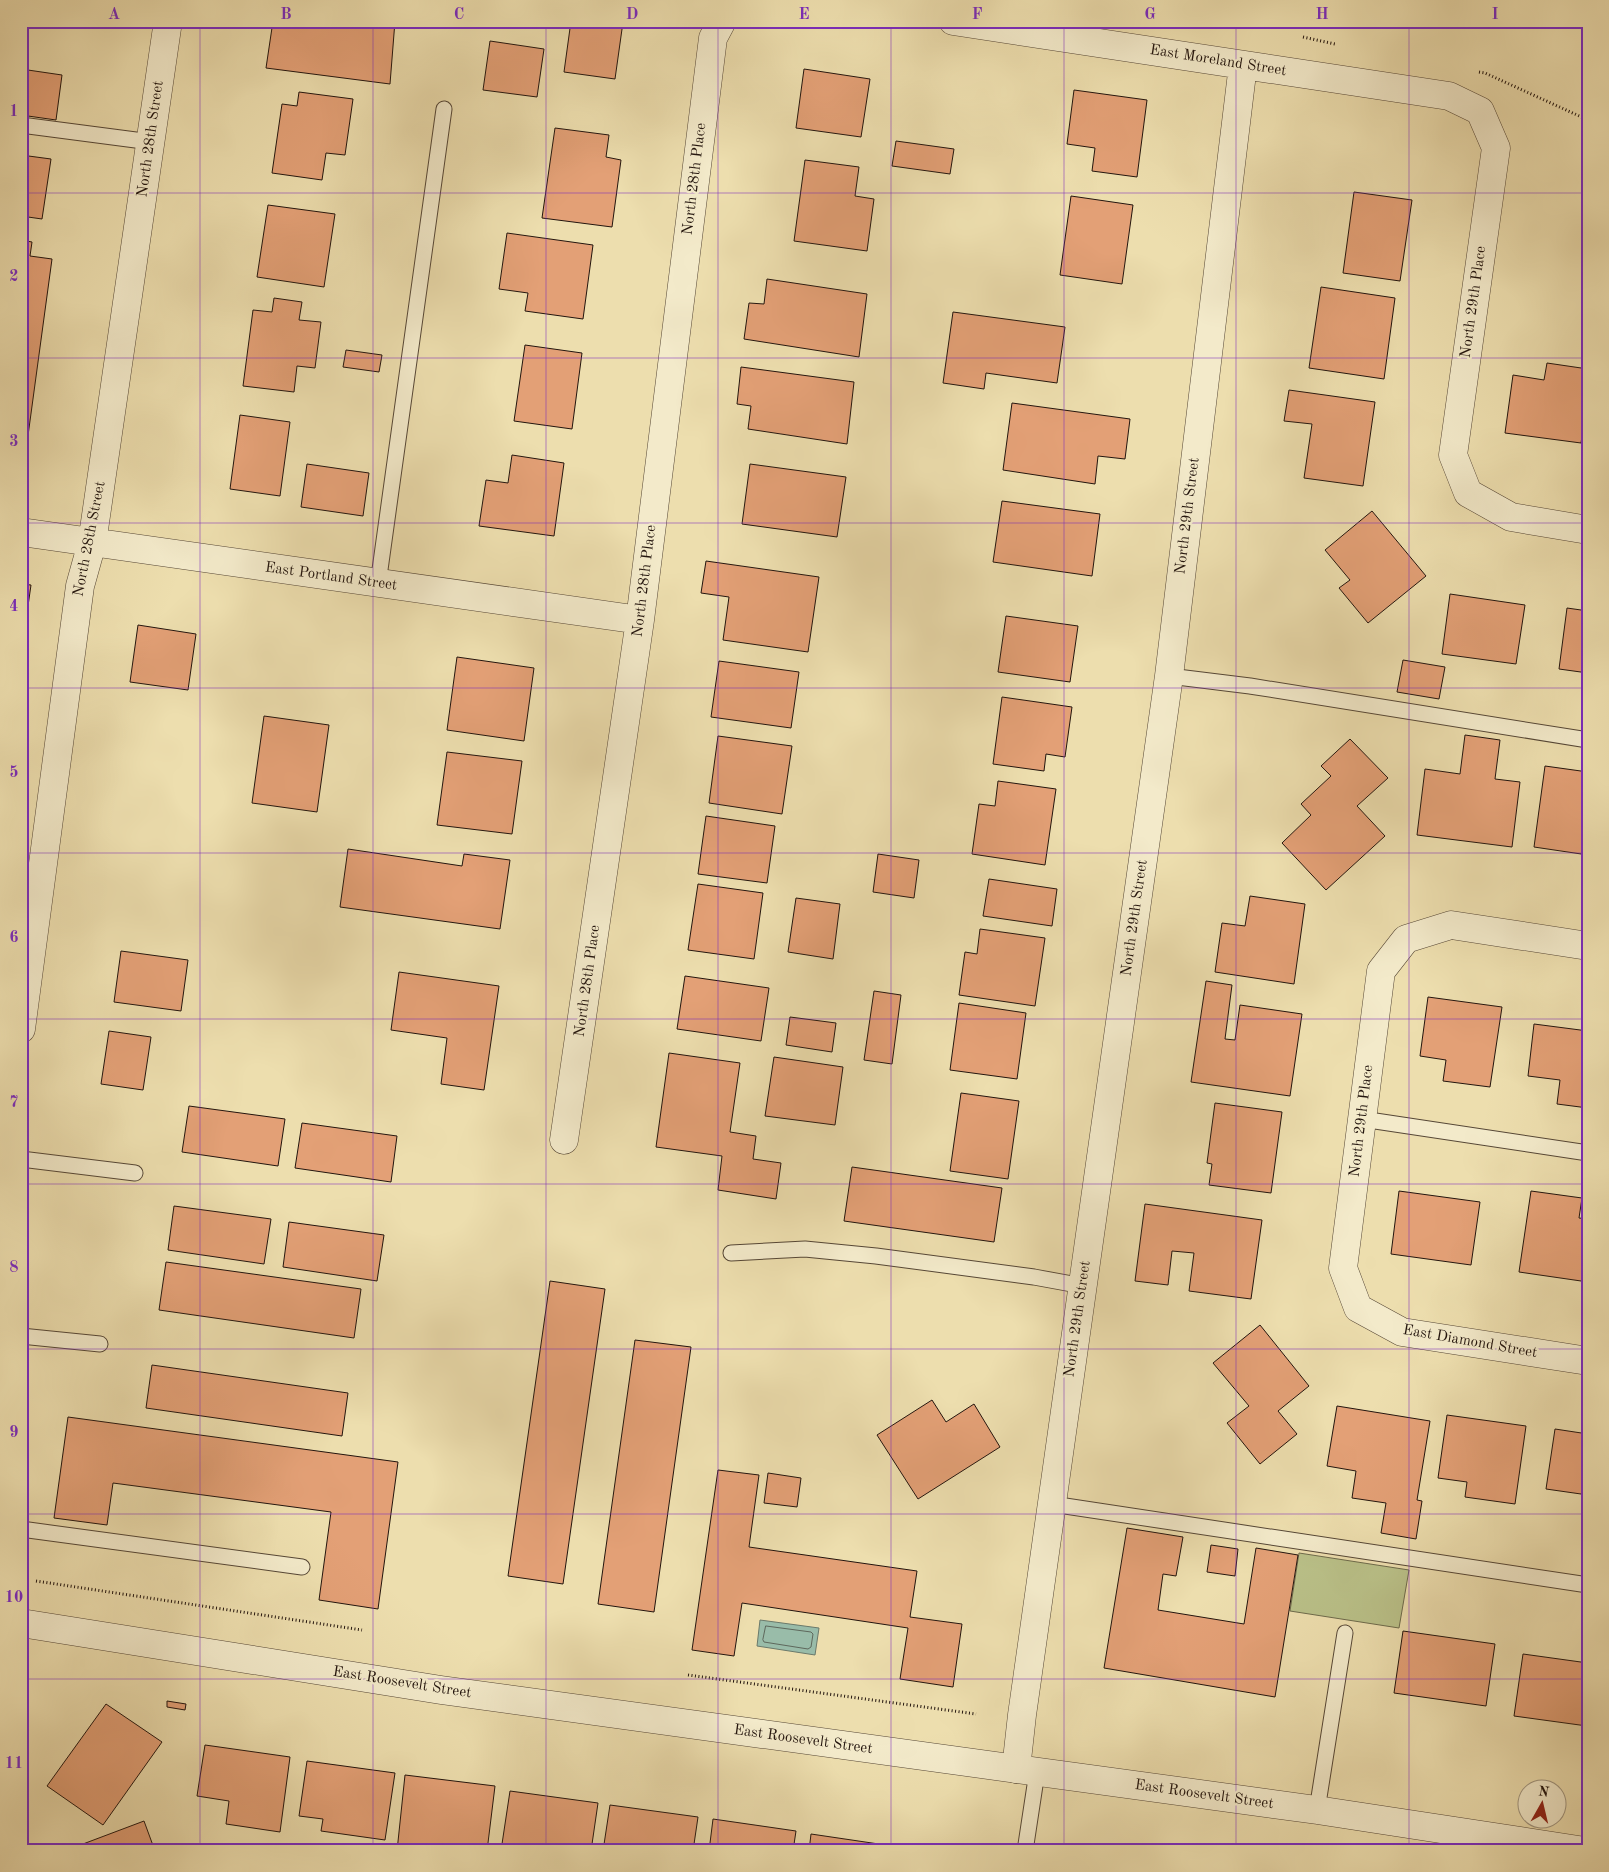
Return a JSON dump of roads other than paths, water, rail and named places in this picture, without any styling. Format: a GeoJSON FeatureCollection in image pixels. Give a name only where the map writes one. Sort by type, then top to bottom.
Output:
{"type":"FeatureCollection","features":[{"type":"Feature","properties":{"kind":"street","name":"North 28th Street"},"geometry":{"type":"LineString","coordinates":[[21,1029],[80,586],[92,543],[168,21]]}},
{"type":"Feature","properties":{"kind":"street","name":"North 28th Place"},"geometry":{"type":"LineString","coordinates":[[564,1140],[640,620],[713,38],[722,21]]}},
{"type":"Feature","properties":{"kind":"street","name":"East Moreland Street"},"geometry":{"type":"LineString","coordinates":[[953,21],[1449,96],[1480,111]]}},
{"type":"Feature","properties":{"kind":"street","name":"North 29th Street"},"geometry":{"type":"LineString","coordinates":[[1026,1771],[1022,1715],[1169,676],[1243,65]]}},
{"type":"Feature","properties":{"kind":"street","name":"North 29th Place"},"geometry":{"type":"LineString","coordinates":[[1480,111],[1496,148],[1453,455],[1468,493],[1511,517],[1588,530]]}},
{"type":"Feature","properties":{"kind":"street","name":"East Portland Street"},"geometry":{"type":"LineString","coordinates":[[21,532],[640,620]]}},
{"type":"Feature","properties":{"kind":"street","name":"North 29th Place"},"geometry":{"type":"LineString","coordinates":[[1358,1308],[1343,1268],[1381,971],[1406,939],[1451,925],[1588,946]]}},
{"type":"Feature","properties":{"kind":"street","name":"East Diamond Street"},"geometry":{"type":"LineString","coordinates":[[1358,1308],[1402,1332],[1588,1361]]}},
{"type":"Feature","properties":{"kind":"street","name":"East Roosevelt Street"},"geometry":{"type":"LineString","coordinates":[[21,1623],[441,1690],[1317,1810],[1585,1851]]}},
{"type":"Feature","properties":{"kind":"lane"},"geometry":{"type":"LineString","coordinates":[[378,584],[444,109]]}},
{"type":"Feature","properties":{"kind":"lane"},"geometry":{"type":"LineString","coordinates":[[21,125],[151,142]]}},
{"type":"Feature","properties":{"kind":"lane"},"geometry":{"type":"LineString","coordinates":[[1169,676],[1250,686],[1588,740]]}},
{"type":"Feature","properties":{"kind":"lane"},"geometry":{"type":"LineString","coordinates":[[1362,1119],[1588,1153]]}},
{"type":"Feature","properties":{"kind":"lane"},"geometry":{"type":"LineString","coordinates":[[21,1159],[135,1174]]}},
{"type":"Feature","properties":{"kind":"lane"},"geometry":{"type":"LineString","coordinates":[[731,1253],[805,1249],[1024,1275],[1083,1286]]}},
{"type":"Feature","properties":{"kind":"lane"},"geometry":{"type":"LineString","coordinates":[[21,1336],[100,1344]]}},
{"type":"Feature","properties":{"kind":"lane"},"geometry":{"type":"LineString","coordinates":[[1052,1504],[1588,1585]]}},
{"type":"Feature","properties":{"kind":"lane"},"geometry":{"type":"LineString","coordinates":[[21,1529],[302,1567]]}},
{"type":"Feature","properties":{"kind":"lane"},"geometry":{"type":"LineString","coordinates":[[1317,1810],[1345,1633]]}},
{"type":"Feature","properties":{"kind":"lane"},"geometry":{"type":"LineString","coordinates":[[1025,1851],[1026,1771]]}},
{"type":"Feature","properties":{"kind":"water"},"geometry":{"type":"Polygon","coordinates":[[[760,1620],[819,1628],[815,1655],[757,1646],[760,1620]]]}}]}
